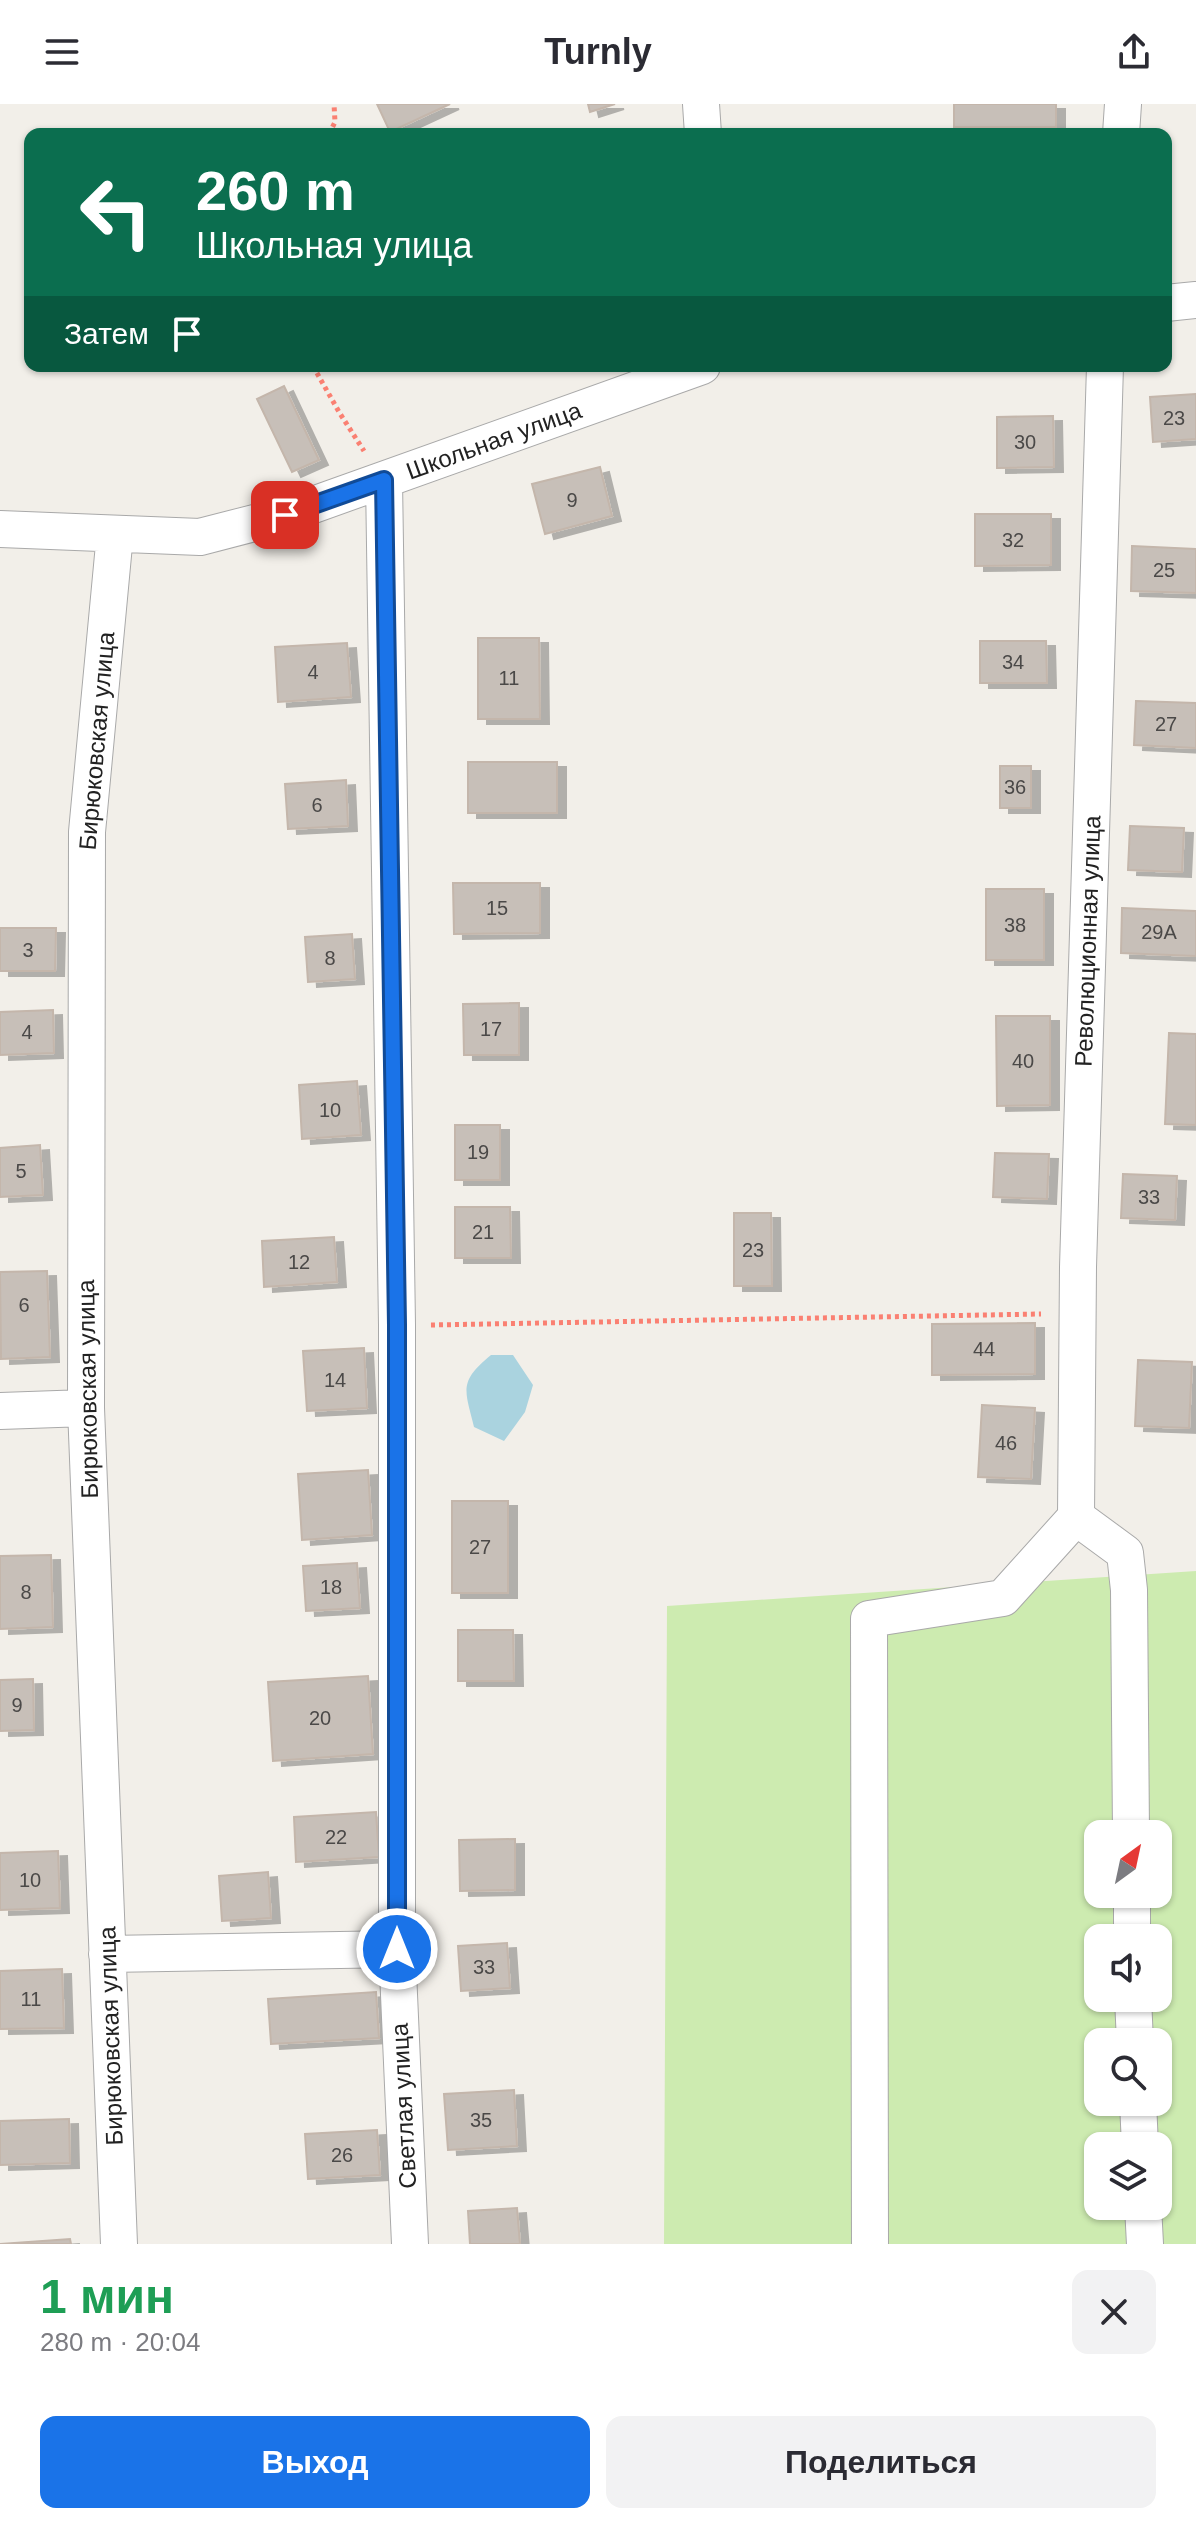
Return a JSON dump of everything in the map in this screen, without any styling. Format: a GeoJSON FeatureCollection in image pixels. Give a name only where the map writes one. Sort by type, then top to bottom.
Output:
{"type":"FeatureCollection","features":[{"type":"Feature","properties":{"kind":"street"},"geometry":{"type":"LineString","coordinates":[[701,104],[703,128]]}},
{"type":"Feature","properties":{"kind":"street"},"geometry":{"type":"LineString","coordinates":[[1121,128],[1123,104]]}},
{"type":"Feature","properties":{"kind":"street"},"geometry":{"type":"LineString","coordinates":[[1172,302],[1196,300]]}},
{"type":"Feature","properties":{"kind":"street","name":"Школьная улица"},"geometry":{"type":"LineString","coordinates":[[0,529],[200,537],[285,515],[685,372]]}},
{"type":"Feature","properties":{"kind":"street","name":"Революционная улица"},"geometry":{"type":"LineString","coordinates":[[1076,1517],[1078,1313],[1105,372]]}},
{"type":"Feature","properties":{"kind":"street","name":"Светлая улица"},"geometry":{"type":"LineString","coordinates":[[384,480],[397,1325],[397,1949],[410,2244]]}},
{"type":"Feature","properties":{"kind":"street","name":"Бирюковская улица"},"geometry":{"type":"LineString","coordinates":[[115,534],[87,832],[86,1408],[119,2244]]}},
{"type":"Feature","properties":{"kind":"street"},"geometry":{"type":"LineString","coordinates":[[0,1411],[86,1408]]}},
{"type":"Feature","properties":{"kind":"street"},"geometry":{"type":"LineString","coordinates":[[870,2244],[869,1619],[1003,1598],[1076,1517],[1125,1553],[1129,1590],[1131,1820]]}},
{"type":"Feature","properties":{"kind":"street"},"geometry":{"type":"LineString","coordinates":[[107,1954],[397,1949]]}},
{"type":"Feature","properties":{"kind":"street"},"geometry":{"type":"LineString","coordinates":[[1144,2220],[1145,2244]]}},
{"type":"Feature","properties":{"kind":"path"},"geometry":{"type":"LineString","coordinates":[[332,128],[335,122],[334,104]]}},
{"type":"Feature","properties":{"kind":"path"},"geometry":{"type":"LineString","coordinates":[[316,372],[384,480]]}},
{"type":"Feature","properties":{"kind":"path"},"geometry":{"type":"LineString","coordinates":[[397,1325],[1078,1313]]}},
{"type":"Feature","properties":{"kind":"green space"},"geometry":{"type":"Polygon","coordinates":[[[1196,1571],[1196,2244],[664,2244],[667,1606],[1196,1571]]]}},
{"type":"Feature","properties":{"kind":"water"},"geometry":{"type":"Polygon","coordinates":[[[491,1355],[513,1355],[533,1385],[525,1412],[504,1441],[474,1427],[467,1395],[473,1372],[491,1355]]]}},
{"type":"Feature","properties":{"kind":"building"},"geometry":{"type":"Polygon","coordinates":[[[377,104],[450,104],[399,128],[388,128],[377,104]]]}},
{"type":"Feature","properties":{"kind":"building"},"geometry":{"type":"Polygon","coordinates":[[[588,104],[615,104],[590,112],[588,104]]]}},
{"type":"Feature","properties":{"kind":"building"},"geometry":{"type":"Polygon","coordinates":[[[954,104],[1056,104],[1056,127],[954,127],[954,104]]]}},
{"type":"Feature","properties":{"kind":"building"},"geometry":{"type":"Polygon","coordinates":[[[284,386],[319,460],[292,472],[257,399],[284,386]]]}},
{"type":"Feature","properties":{"kind":"building"},"geometry":{"type":"Polygon","coordinates":[[[1196,394],[1196,439],[1153,442],[1150,397],[1196,394]]]}},
{"type":"Feature","properties":{"kind":"building"},"geometry":{"type":"Polygon","coordinates":[[[1053,416],[1054,467],[997,468],[997,417],[1053,416]]]}},
{"type":"Feature","properties":{"kind":"building"},"geometry":{"type":"Polygon","coordinates":[[[600,467],[612,516],[545,534],[532,484],[600,467]]]}},
{"type":"Feature","properties":{"kind":"building"},"geometry":{"type":"Polygon","coordinates":[[[975,514],[1051,514],[1051,565],[975,566],[975,514]]]}},
{"type":"Feature","properties":{"kind":"building"},"geometry":{"type":"Polygon","coordinates":[[[1132,546],[1196,549],[1196,593],[1131,591],[1132,546]]]}},
{"type":"Feature","properties":{"kind":"building"},"geometry":{"type":"Polygon","coordinates":[[[478,638],[539,638],[540,719],[478,719],[478,638]]]}},
{"type":"Feature","properties":{"kind":"building"},"geometry":{"type":"Polygon","coordinates":[[[980,641],[1046,641],[1047,683],[980,683],[980,641]]]}},
{"type":"Feature","properties":{"kind":"building"},"geometry":{"type":"Polygon","coordinates":[[[347,643],[351,697],[278,702],[275,647],[347,643]]]}},
{"type":"Feature","properties":{"kind":"building"},"geometry":{"type":"Polygon","coordinates":[[[1136,701],[1196,703],[1196,748],[1134,745],[1136,701]]]}},
{"type":"Feature","properties":{"kind":"building"},"geometry":{"type":"Polygon","coordinates":[[[468,762],[557,762],[557,813],[468,813],[468,762]]]}},
{"type":"Feature","properties":{"kind":"building"},"geometry":{"type":"Polygon","coordinates":[[[1000,766],[1031,766],[1031,808],[1000,808],[1000,766]]]}},
{"type":"Feature","properties":{"kind":"building"},"geometry":{"type":"Polygon","coordinates":[[[346,780],[348,826],[288,829],[285,784],[346,780]]]}},
{"type":"Feature","properties":{"kind":"building"},"geometry":{"type":"Polygon","coordinates":[[[1130,826],[1184,828],[1182,872],[1128,870],[1130,826]]]}},
{"type":"Feature","properties":{"kind":"building"},"geometry":{"type":"Polygon","coordinates":[[[453,883],[540,883],[540,933],[454,934],[453,883]]]}},
{"type":"Feature","properties":{"kind":"building"},"geometry":{"type":"Polygon","coordinates":[[[986,889],[1044,889],[1044,960],[986,960],[986,889]]]}},
{"type":"Feature","properties":{"kind":"building"},"geometry":{"type":"Polygon","coordinates":[[[1122,908],[1196,911],[1196,956],[1121,953],[1122,908]]]}},
{"type":"Feature","properties":{"kind":"building"},"geometry":{"type":"Polygon","coordinates":[[[0,928],[56,928],[55,971],[0,971],[0,928]]]}},
{"type":"Feature","properties":{"kind":"building"},"geometry":{"type":"Polygon","coordinates":[[[352,934],[355,979],[308,982],[305,937],[352,934]]]}},
{"type":"Feature","properties":{"kind":"building"},"geometry":{"type":"Polygon","coordinates":[[[519,1003],[519,1055],[464,1055],[463,1004],[519,1003]]]}},
{"type":"Feature","properties":{"kind":"building"},"geometry":{"type":"Polygon","coordinates":[[[53,1010],[54,1053],[0,1055],[0,1012],[53,1010]]]}},
{"type":"Feature","properties":{"kind":"building"},"geometry":{"type":"Polygon","coordinates":[[[996,1016],[1050,1016],[1050,1105],[997,1106],[996,1016]]]}},
{"type":"Feature","properties":{"kind":"building"},"geometry":{"type":"Polygon","coordinates":[[[1169,1033],[1196,1034],[1196,1125],[1165,1124],[1169,1033]]]}},
{"type":"Feature","properties":{"kind":"building"},"geometry":{"type":"Polygon","coordinates":[[[357,1081],[361,1135],[302,1139],[299,1085],[357,1081]]]}},
{"type":"Feature","properties":{"kind":"building"},"geometry":{"type":"Polygon","coordinates":[[[455,1125],[500,1125],[500,1180],[455,1180],[455,1125]]]}},
{"type":"Feature","properties":{"kind":"building"},"geometry":{"type":"Polygon","coordinates":[[[40,1145],[43,1195],[0,1197],[0,1148],[40,1145]]]}},
{"type":"Feature","properties":{"kind":"building"},"geometry":{"type":"Polygon","coordinates":[[[995,1153],[1049,1154],[1047,1199],[993,1197],[995,1153]]]}},
{"type":"Feature","properties":{"kind":"building"},"geometry":{"type":"Polygon","coordinates":[[[1123,1174],[1177,1176],[1175,1220],[1121,1218],[1123,1174]]]}},
{"type":"Feature","properties":{"kind":"building"},"geometry":{"type":"Polygon","coordinates":[[[455,1207],[510,1207],[511,1258],[455,1258],[455,1207]]]}},
{"type":"Feature","properties":{"kind":"building"},"geometry":{"type":"Polygon","coordinates":[[[734,1213],[771,1213],[772,1286],[734,1286],[734,1213]]]}},
{"type":"Feature","properties":{"kind":"building"},"geometry":{"type":"Polygon","coordinates":[[[334,1237],[337,1282],[264,1287],[262,1241],[334,1237]]]}},
{"type":"Feature","properties":{"kind":"building"},"geometry":{"type":"Polygon","coordinates":[[[47,1271],[50,1357],[1,1359],[0,1272],[47,1271]]]}},
{"type":"Feature","properties":{"kind":"building"},"geometry":{"type":"Polygon","coordinates":[[[1035,1323],[1035,1374],[932,1375],[932,1324],[1035,1323]]]}},
{"type":"Feature","properties":{"kind":"building"},"geometry":{"type":"Polygon","coordinates":[[[364,1348],[367,1408],[307,1411],[303,1351],[364,1348]]]}},
{"type":"Feature","properties":{"kind":"building"},"geometry":{"type":"Polygon","coordinates":[[[1138,1360],[1192,1362],[1189,1428],[1135,1426],[1138,1360]]]}},
{"type":"Feature","properties":{"kind":"building"},"geometry":{"type":"Polygon","coordinates":[[[982,1405],[1035,1408],[1031,1479],[978,1477],[982,1405]]]}},
{"type":"Feature","properties":{"kind":"building"},"geometry":{"type":"Polygon","coordinates":[[[368,1470],[372,1535],[302,1540],[298,1474],[368,1470]]]}},
{"type":"Feature","properties":{"kind":"building"},"geometry":{"type":"Polygon","coordinates":[[[452,1501],[508,1501],[508,1593],[452,1593],[452,1501]]]}},
{"type":"Feature","properties":{"kind":"building"},"geometry":{"type":"Polygon","coordinates":[[[51,1555],[53,1627],[0,1629],[0,1556],[51,1555]]]}},
{"type":"Feature","properties":{"kind":"building"},"geometry":{"type":"Polygon","coordinates":[[[357,1563],[360,1608],[306,1611],[303,1566],[357,1563]]]}},
{"type":"Feature","properties":{"kind":"building"},"geometry":{"type":"Polygon","coordinates":[[[458,1630],[513,1630],[514,1681],[458,1681],[458,1630]]]}},
{"type":"Feature","properties":{"kind":"building"},"geometry":{"type":"Polygon","coordinates":[[[368,1676],[373,1754],[273,1761],[268,1682],[368,1676]]]}},
{"type":"Feature","properties":{"kind":"building"},"geometry":{"type":"Polygon","coordinates":[[[33,1679],[34,1730],[0,1731],[0,1680],[33,1679]]]}},
{"type":"Feature","properties":{"kind":"building"},"geometry":{"type":"Polygon","coordinates":[[[376,1812],[379,1857],[296,1862],[294,1817],[376,1812]]]}},
{"type":"Feature","properties":{"kind":"building"},"geometry":{"type":"Polygon","coordinates":[[[515,1839],[515,1890],[460,1891],[459,1840],[515,1839]]]}},
{"type":"Feature","properties":{"kind":"building"},"geometry":{"type":"Polygon","coordinates":[[[58,1851],[60,1908],[0,1910],[0,1853],[58,1851]]]}},
{"type":"Feature","properties":{"kind":"building"},"geometry":{"type":"Polygon","coordinates":[[[268,1872],[271,1918],[222,1921],[219,1876],[268,1872]]]}},
{"type":"Feature","properties":{"kind":"building"},"geometry":{"type":"Polygon","coordinates":[[[507,1943],[510,1988],[461,1991],[458,1946],[507,1943]]]}},
{"type":"Feature","properties":{"kind":"building"},"geometry":{"type":"Polygon","coordinates":[[[62,1969],[64,2028],[0,2029],[0,1971],[62,1969]]]}},
{"type":"Feature","properties":{"kind":"building"},"geometry":{"type":"Polygon","coordinates":[[[376,1992],[379,2038],[271,2044],[268,1999],[376,1992]]]}},
{"type":"Feature","properties":{"kind":"building"},"geometry":{"type":"Polygon","coordinates":[[[514,2090],[517,2146],[448,2150],[444,2094],[514,2090]]]}},
{"type":"Feature","properties":{"kind":"building"},"geometry":{"type":"Polygon","coordinates":[[[69,2119],[70,2163],[0,2165],[0,2121],[69,2119]]]}},
{"type":"Feature","properties":{"kind":"building"},"geometry":{"type":"Polygon","coordinates":[[[377,2130],[380,2175],[308,2179],[305,2134],[377,2130]]]}},
{"type":"Feature","properties":{"kind":"building"},"geometry":{"type":"Polygon","coordinates":[[[517,2208],[520,2244],[470,2244],[468,2211],[517,2208]]]}},
{"type":"Feature","properties":{"kind":"building"},"geometry":{"type":"Polygon","coordinates":[[[70,2239],[71,2244],[0,2244],[70,2239]]]}},
{"type":"Feature","properties":{"kind":"route"},"geometry":{"type":"LineString","coordinates":[[285,515],[384,480],[397,1325],[397,1949]]}}]}
